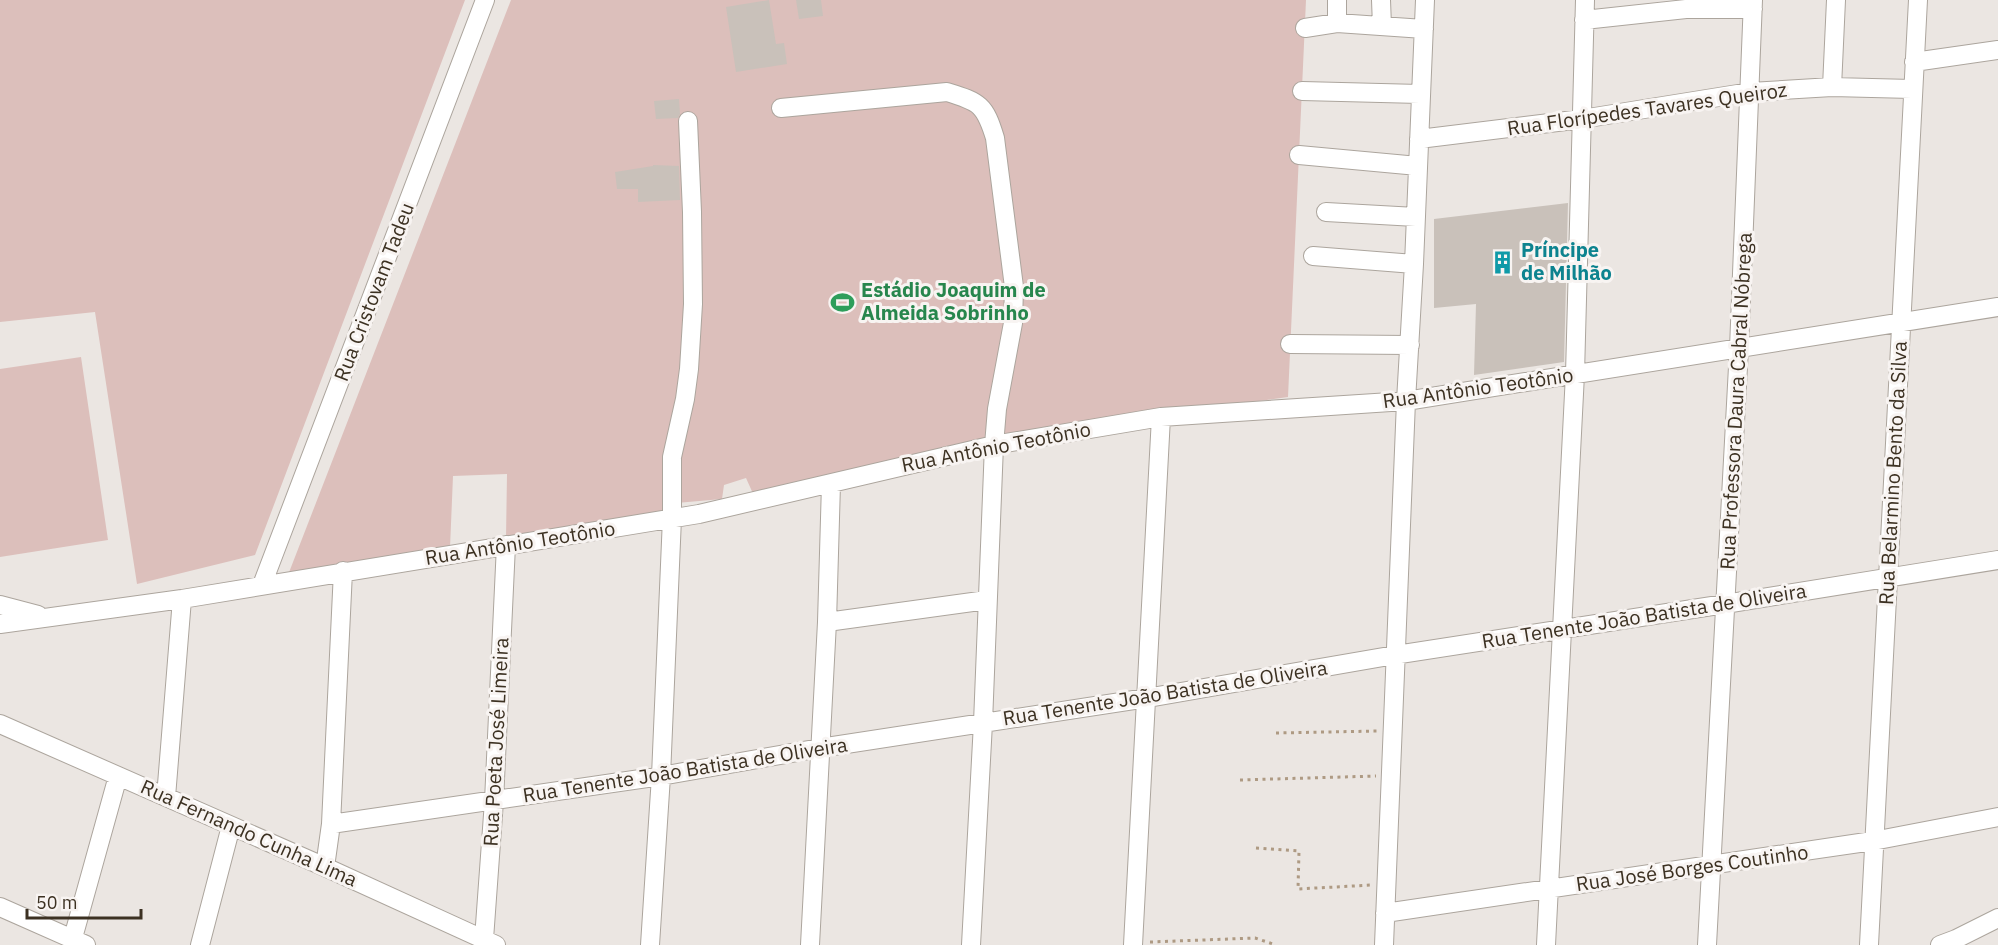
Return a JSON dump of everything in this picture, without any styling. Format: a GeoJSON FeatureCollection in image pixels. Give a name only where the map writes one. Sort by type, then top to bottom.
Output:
{"type":"FeatureCollection","features":[{"type":"Feature","properties":{"kind":"street","name":"Rua Cristovam Tadeu"},"geometry":{"type":"LineString","coordinates":[[262,585],[485,0]]}},
{"type":"Feature","properties":{"kind":"street"},"geometry":{"type":"LineString","coordinates":[[1336,22],[1337,0]]}},
{"type":"Feature","properties":{"kind":"street"},"geometry":{"type":"LineString","coordinates":[[1381,0],[1382,26]]}},
{"type":"Feature","properties":{"kind":"street"},"geometry":{"type":"LineString","coordinates":[[1384,945],[1425,0]]}},
{"type":"Feature","properties":{"kind":"street"},"geometry":{"type":"LineString","coordinates":[[1546,945],[1575,374],[1585,0]]}},
{"type":"Feature","properties":{"kind":"street"},"geometry":{"type":"LineString","coordinates":[[1832,87],[1836,0]]}},
{"type":"Feature","properties":{"kind":"street","name":"Rua Belarmino Bento da Silva"},"geometry":{"type":"LineString","coordinates":[[1869,945],[1918,0]]}},
{"type":"Feature","properties":{"kind":"street"},"geometry":{"type":"LineString","coordinates":[[1584,20],[1686,5],[1753,4]]}},
{"type":"Feature","properties":{"kind":"street","name":"Rua Professora Daura Cabral Nóbrega"},"geometry":{"type":"LineString","coordinates":[[1707,945],[1739,348],[1753,4]]}},
{"type":"Feature","properties":{"kind":"street"},"geometry":{"type":"LineString","coordinates":[[1305,28],[1336,22],[1424,29]]}},
{"type":"Feature","properties":{"kind":"street"},"geometry":{"type":"LineString","coordinates":[[1914,62],[1998,50]]}},
{"type":"Feature","properties":{"kind":"street","name":"Rua Florípedes Tavares Queiroz"},"geometry":{"type":"LineString","coordinates":[[1419,139],[1582,119],[1750,92],[1832,87],[1912,89]]}},
{"type":"Feature","properties":{"kind":"street"},"geometry":{"type":"LineString","coordinates":[[781,108],[947,92],[972,99],[988,116],[995,138],[1014,287],[1013,323],[1000,387],[994,445],[971,945]]}},
{"type":"Feature","properties":{"kind":"street"},"geometry":{"type":"LineString","coordinates":[[1302,92],[1420,94]]}},
{"type":"Feature","properties":{"kind":"street"},"geometry":{"type":"LineString","coordinates":[[650,945],[661,776],[672,518],[672,457],[688,379],[693,304],[688,121]]}},
{"type":"Feature","properties":{"kind":"street"},"geometry":{"type":"LineString","coordinates":[[1299,155],[1418,166]]}},
{"type":"Feature","properties":{"kind":"street"},"geometry":{"type":"LineString","coordinates":[[1326,212],[1416,217]]}},
{"type":"Feature","properties":{"kind":"street"},"geometry":{"type":"LineString","coordinates":[[1313,256],[1414,264]]}},
{"type":"Feature","properties":{"kind":"street","name":"Rua Antônio Teotônio"},"geometry":{"type":"LineString","coordinates":[[0,624],[182,599],[672,518],[737,506],[994,445],[1161,417],[1406,401],[1998,307]]}},
{"type":"Feature","properties":{"kind":"street"},"geometry":{"type":"LineString","coordinates":[[1290,344],[1410,345]]}},
{"type":"Feature","properties":{"kind":"street"},"geometry":{"type":"LineString","coordinates":[[1133,944],[1161,417]]}},
{"type":"Feature","properties":{"kind":"street"},"geometry":{"type":"LineString","coordinates":[[810,945],[827,622],[831,484]]}},
{"type":"Feature","properties":{"kind":"street","name":"Rua Poeta José Limeira"},"geometry":{"type":"LineString","coordinates":[[490,942],[506,545]]}},
{"type":"Feature","properties":{"kind":"street","name":"Rua Tenente João Batista de Oliveira"},"geometry":{"type":"LineString","coordinates":[[331,824],[661,776],[820,748],[1147,698],[1395,655],[1998,560]]}},
{"type":"Feature","properties":{"kind":"street"},"geometry":{"type":"LineString","coordinates":[[325,867],[331,824],[343,571]]}},
{"type":"Feature","properties":{"kind":"street"},"geometry":{"type":"LineString","coordinates":[[166,797],[182,599]]}},
{"type":"Feature","properties":{"kind":"street"},"geometry":{"type":"LineString","coordinates":[[827,622],[987,600]]}},
{"type":"Feature","properties":{"kind":"street"},"geometry":{"type":"LineString","coordinates":[[0,605],[48,617]]}},
{"type":"Feature","properties":{"kind":"street","name":"Rua Fernando Cunha Lima"},"geometry":{"type":"LineString","coordinates":[[0,724],[490,942]]}},
{"type":"Feature","properties":{"kind":"street"},"geometry":{"type":"LineString","coordinates":[[0,907],[77,943],[118,776]]}},
{"type":"Feature","properties":{"kind":"street","name":"Rua José Borges Coutinho"},"geometry":{"type":"LineString","coordinates":[[1385,913],[1873,841],[1998,817]]}},
{"type":"Feature","properties":{"kind":"street"},"geometry":{"type":"LineString","coordinates":[[200,945],[231,826]]}},
{"type":"Feature","properties":{"kind":"street"},"geometry":{"type":"LineString","coordinates":[[1940,945],[1998,918]]}},
{"type":"Feature","properties":{"kind":"path"},"geometry":{"type":"LineString","coordinates":[[1276,733],[1392,731]]}},
{"type":"Feature","properties":{"kind":"path"},"geometry":{"type":"LineString","coordinates":[[1240,780],[1390,776]]}},
{"type":"Feature","properties":{"kind":"path"},"geometry":{"type":"LineString","coordinates":[[1256,848],[1299,851],[1298,890],[1386,884]]}},
{"type":"Feature","properties":{"kind":"path"},"geometry":{"type":"LineString","coordinates":[[1133,944],[1255,938],[1276,945]]}},
{"type":"Feature","properties":{"kind":"shaded area"},"geometry":{"type":"Polygon","coordinates":[[[0,0],[465,0],[255,555],[137,584],[95,312],[0,322],[0,0]]]}},
{"type":"Feature","properties":{"kind":"shaded area"},"geometry":{"type":"Polygon","coordinates":[[[511,0],[1306,0],[1288,397],[1041,431],[755,498],[746,478],[724,485],[722,499],[665,504],[659,516],[506,538],[507,474],[453,476],[450,548],[288,575],[511,0]]]}},
{"type":"Feature","properties":{"kind":"shaded area"},"geometry":{"type":"Polygon","coordinates":[[[81,357],[108,540],[0,557],[0,369],[81,357]]]}},
{"type":"Feature","properties":{"kind":"building"},"geometry":{"type":"Polygon","coordinates":[[[769,0],[776,44],[784,43],[787,64],[736,72],[726,7],[769,0]]]}},
{"type":"Feature","properties":{"kind":"building"},"geometry":{"type":"Polygon","coordinates":[[[796,0],[821,0],[823,16],[799,19],[796,0]]]}},
{"type":"Feature","properties":{"kind":"building"},"geometry":{"type":"Polygon","coordinates":[[[679,99],[678,118],[656,119],[654,101],[679,99]]]}},
{"type":"Feature","properties":{"kind":"building"},"geometry":{"type":"Polygon","coordinates":[[[653,165],[679,166],[680,200],[638,202],[638,189],[617,189],[615,172],[653,165]]]}},
{"type":"Feature","properties":{"kind":"building","name":"Príncipe de Milhão"},"geometry":{"type":"Polygon","coordinates":[[[1568,203],[1564,362],[1474,375],[1476,304],[1434,308],[1434,219],[1568,203]]]}},
{"type":"Feature","properties":{"kind":"place","name":"Príncipe de Milhão"},"geometry":{"type":"Point","coordinates":[1503,262]}},
{"type":"Feature","properties":{"kind":"place","name":"Estádio Joaquim de Almeida Sobrinho"},"geometry":{"type":"Point","coordinates":[843,302]}}]}
